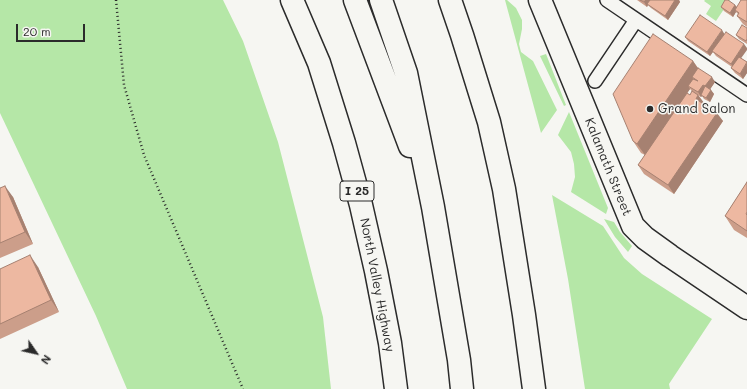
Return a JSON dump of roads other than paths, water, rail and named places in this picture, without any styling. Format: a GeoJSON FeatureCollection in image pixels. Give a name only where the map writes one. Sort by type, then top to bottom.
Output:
{"type":"FeatureCollection","features":[{"type":"Feature","properties":{"kind":"main road","name":"North Valley Highway"},"geometry":{"type":"LineString","coordinates":[[292,0],[319,63],[344,143],[361,206],[376,271],[390,343],[396,389]]}},
{"type":"Feature","properties":{"kind":"main road"},"geometry":{"type":"LineString","coordinates":[[355,0],[433,207]]}},
{"type":"Feature","properties":{"kind":"main road"},"geometry":{"type":"LineString","coordinates":[[381,0],[406,72],[433,207],[459,360],[462,389]]}},
{"type":"Feature","properties":{"kind":"main road"},"geometry":{"type":"LineString","coordinates":[[450,0],[489,122],[502,182],[514,249],[534,389]]}},
{"type":"Feature","properties":{"kind":"main road","name":"Kalamath Street"},"geometry":{"type":"LineString","coordinates":[[540,0],[633,226],[645,238],[670,256],[747,308]]}},
{"type":"Feature","properties":{"kind":"lane"},"geometry":{"type":"LineString","coordinates":[[607,0],[747,95]]}},
{"type":"Feature","properties":{"kind":"lane"},"geometry":{"type":"LineString","coordinates":[[595,81],[636,20]]}},
{"type":"Feature","properties":{"kind":"place","name":"Grand Salon"},"geometry":{"type":"Point","coordinates":[650,109]}}]}
